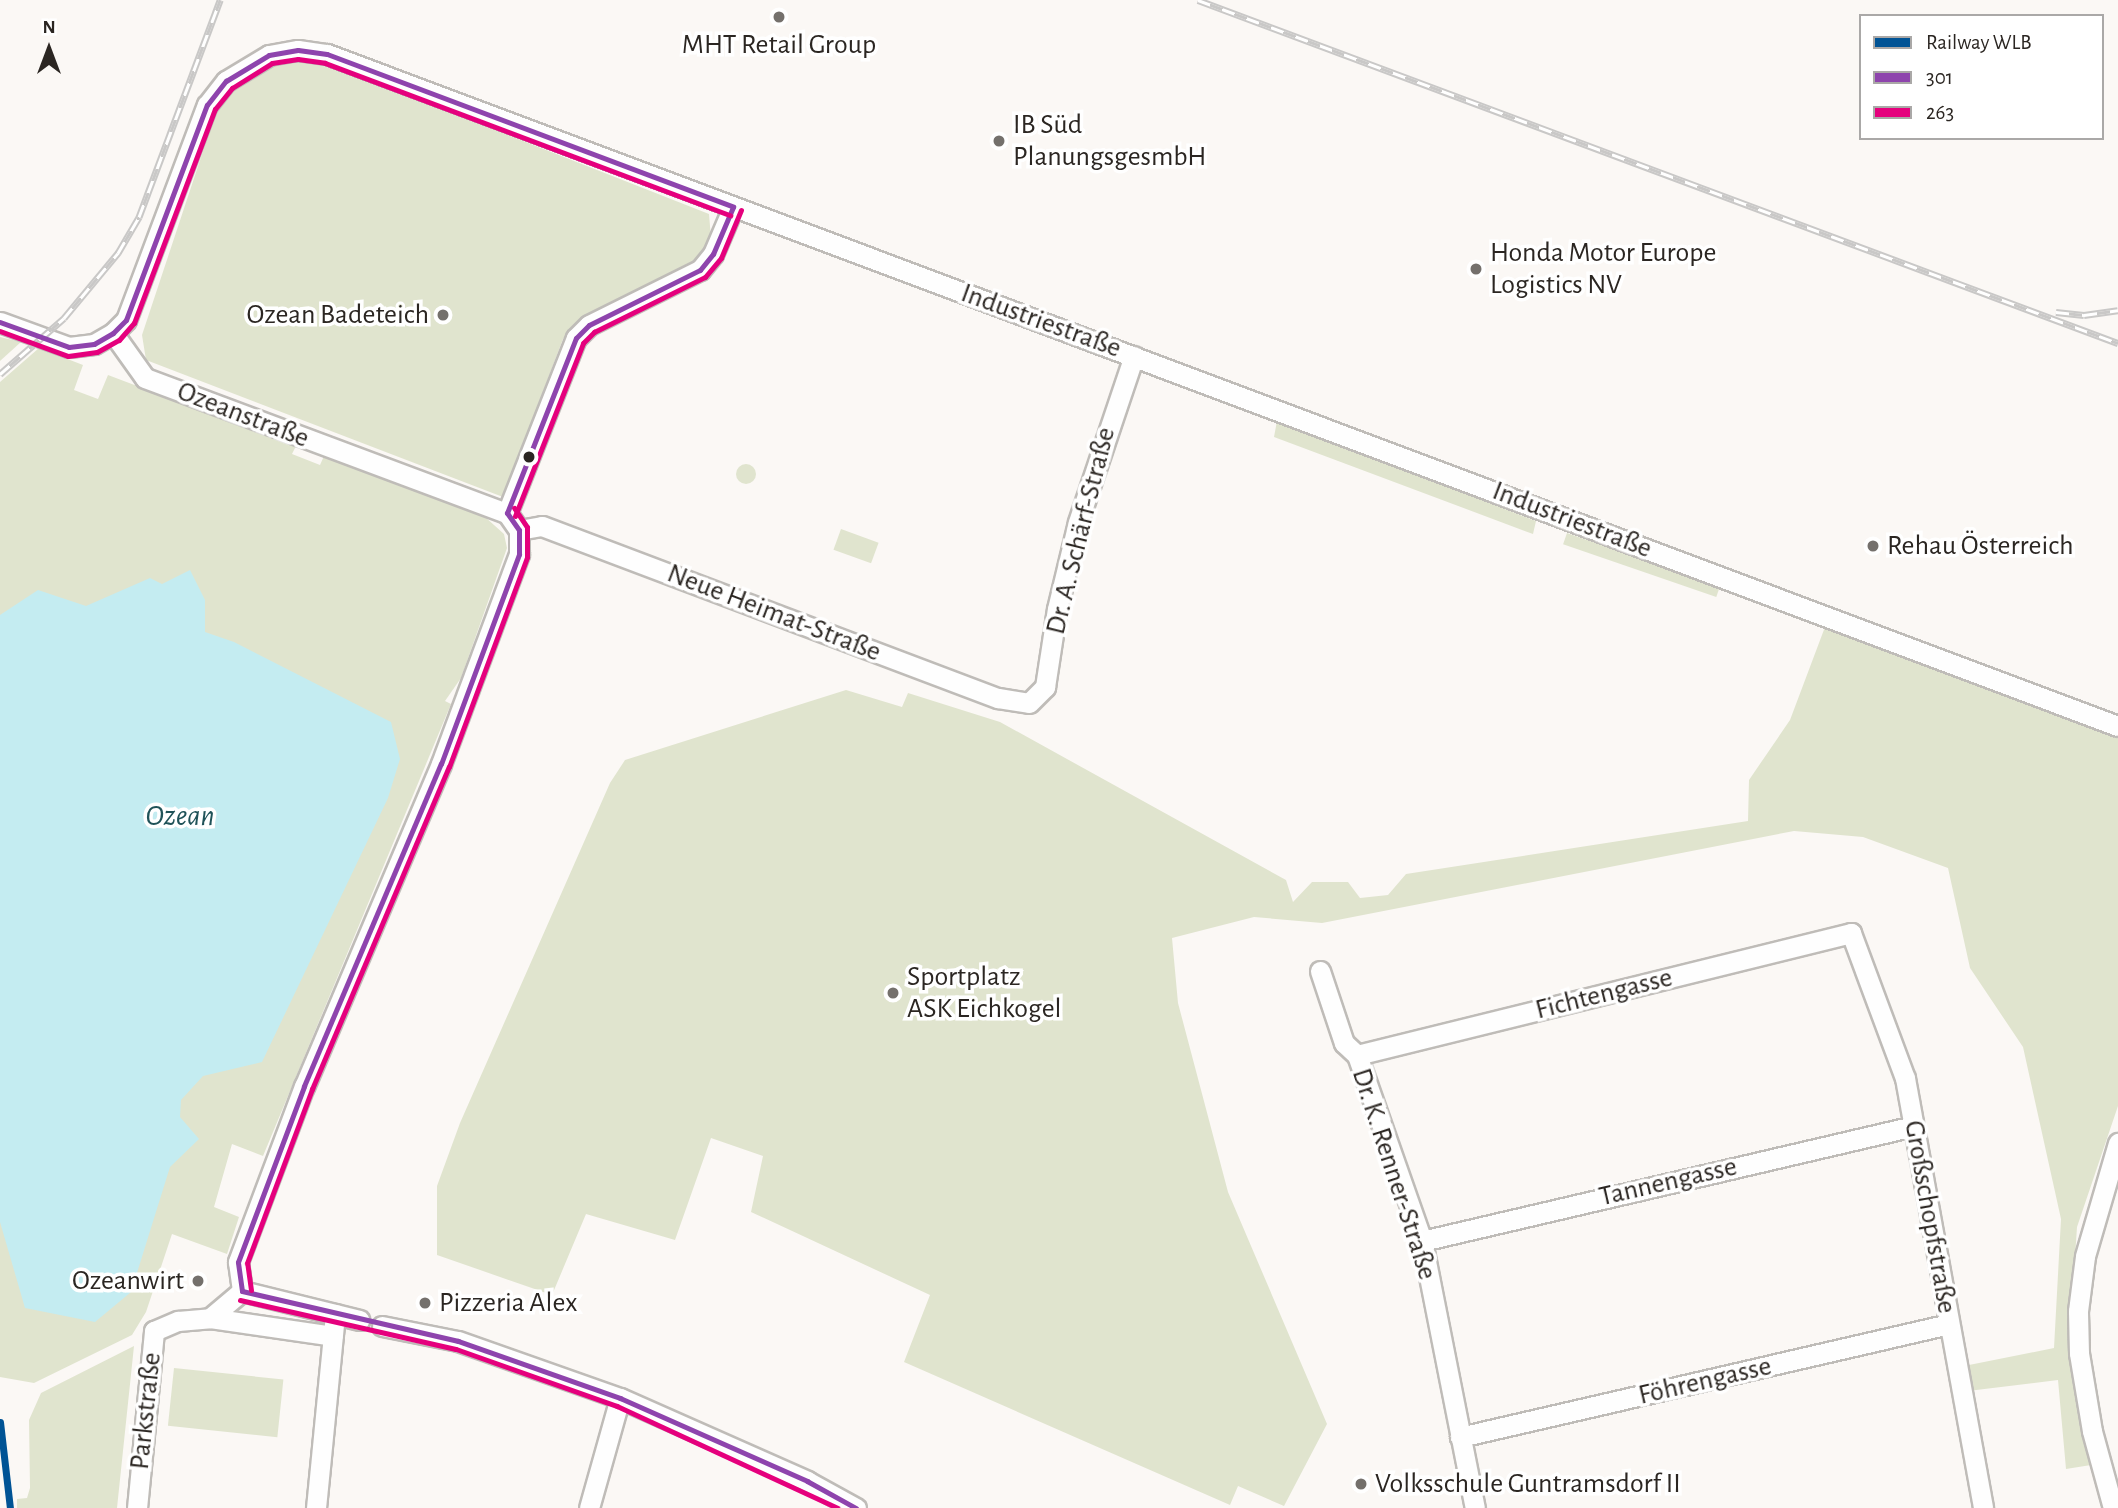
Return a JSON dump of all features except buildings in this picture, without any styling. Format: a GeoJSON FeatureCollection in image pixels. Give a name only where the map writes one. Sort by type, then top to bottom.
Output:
{"type":"FeatureCollection","features":[{"type":"Feature","properties":{"kind":"street","name":"Industriestraße"},"geometry":{"type":"LineString","coordinates":[[113,333],[126,320],[207,105],[226,81],[269,55],[298,50],[327,54],[2118,726]]}},
{"type":"Feature","properties":{"kind":"street"},"geometry":{"type":"LineString","coordinates":[[242,1291],[239,1262],[304,1086],[441,764],[519,554],[519,530],[507,513],[576,338],[589,325],[700,270],[713,254],[733,207]]}},
{"type":"Feature","properties":{"kind":"street"},"geometry":{"type":"LineString","coordinates":[[0,322],[69,347],[94,344],[113,333]]}},
{"type":"Feature","properties":{"kind":"street","name":"Ozeanstraße"},"geometry":{"type":"LineString","coordinates":[[113,333],[145,378],[507,513]]}},
{"type":"Feature","properties":{"kind":"street","name":"Dr. A. Schärf-Straße"},"geometry":{"type":"LineString","coordinates":[[1029,703],[1045,687],[1057,609],[1078,522],[1134,356]]}},
{"type":"Feature","properties":{"kind":"street","name":"Neue Heimat-Straße"},"geometry":{"type":"LineString","coordinates":[[519,530],[542,526],[998,698],[1029,703]]}},
{"type":"Feature","properties":{"kind":"street","name":"Fichtengasse"},"geometry":{"type":"LineString","coordinates":[[1357,1055],[1851,933]]}},
{"type":"Feature","properties":{"kind":"street","name":"Großschopfstraße"},"geometry":{"type":"LineString","coordinates":[[1851,933],[1905,1078],[1983,1508]]}},
{"type":"Feature","properties":{"kind":"street","name":"Dr. K. Renner-Straße"},"geometry":{"type":"LineString","coordinates":[[1320,971],[1344,1043],[1357,1055],[1422,1241],[1475,1508]]}},
{"type":"Feature","properties":{"kind":"street","name":"Tannengasse"},"geometry":{"type":"LineString","coordinates":[[1422,1241],[1914,1126]]}},
{"type":"Feature","properties":{"kind":"street"},"geometry":{"type":"LineString","coordinates":[[2113,1508],[2092,1431],[2079,1353],[2078,1311],[2085,1256],[2118,1143]]}},
{"type":"Feature","properties":{"kind":"street"},"geometry":{"type":"LineString","coordinates":[[242,1291],[359,1320]]}},
{"type":"Feature","properties":{"kind":"street"},"geometry":{"type":"LineString","coordinates":[[211,1318],[242,1291]]}},
{"type":"Feature","properties":{"kind":"street"},"geometry":{"type":"LineString","coordinates":[[316,1508],[335,1314]]}},
{"type":"Feature","properties":{"kind":"street"},"geometry":{"type":"LineString","coordinates":[[211,1318],[333,1336]]}},
{"type":"Feature","properties":{"kind":"street","name":"Parkstraße"},"geometry":{"type":"LineString","coordinates":[[138,1508],[154,1331],[178,1321],[211,1318]]}},
{"type":"Feature","properties":{"kind":"street","name":"Föhrengasse"},"geometry":{"type":"LineString","coordinates":[[1460,1437],[1949,1324]]}},
{"type":"Feature","properties":{"kind":"street"},"geometry":{"type":"LineString","coordinates":[[382,1326],[458,1341],[620,1398],[807,1481],[856,1508]]}},
{"type":"Feature","properties":{"kind":"street"},"geometry":{"type":"LineString","coordinates":[[589,1508],[620,1398]]}},
{"type":"Feature","properties":{"kind":"green space"},"geometry":{"type":"Polygon","coordinates":[[[295,61],[327,64],[709,214],[711,238],[700,256],[683,270],[587,314],[563,339],[503,497],[146,360],[142,335],[217,109],[240,81],[272,64],[295,61]]]}},
{"type":"Feature","properties":{"kind":"green space"},"geometry":{"type":"Polygon","coordinates":[[[0,337],[21,342],[0,361],[0,337]]]}},
{"type":"Feature","properties":{"kind":"green space"},"geometry":{"type":"Polygon","coordinates":[[[39,348],[83,365],[74,390],[98,399],[108,375],[296,446],[292,454],[320,465],[324,456],[484,516],[504,534],[507,548],[461,678],[445,701],[451,704],[263,1156],[232,1144],[214,1207],[239,1217],[227,1254],[172,1234],[146,1312],[132,1335],[34,1383],[0,1377],[0,382],[39,348]]]}},
{"type":"Feature","properties":{"kind":"green space"},"geometry":{"type":"Polygon","coordinates":[[[1277,421],[1536,521],[1533,534],[1274,437],[1277,421]]]}},
{"type":"Feature","properties":{"kind":"green space"},"geometry":{"type":"Polygon","coordinates":[[[746,464],[753,467],[756,474],[753,481],[746,484],[739,481],[736,474],[739,467],[746,464]]]}},
{"type":"Feature","properties":{"kind":"green space"},"geometry":{"type":"Polygon","coordinates":[[[841,529],[879,543],[871,563],[833,550],[841,529]]]}},
{"type":"Feature","properties":{"kind":"green space"},"geometry":{"type":"Polygon","coordinates":[[[1567,533],[1720,586],[1716,597],[1563,544],[1567,533]]]}},
{"type":"Feature","properties":{"kind":"green space"},"geometry":{"type":"Polygon","coordinates":[[[1825,627],[2118,738],[2118,1106],[2077,1227],[2069,1350],[2091,1465],[2066,1469],[2058,1380],[1968,1391],[1964,1366],[2054,1348],[2061,1219],[2023,1047],[1970,968],[1948,868],[1863,837],[1794,831],[1322,923],[1254,917],[1172,938],[1178,1003],[1228,1192],[1327,1424],[1284,1506],[1238,1486],[1230,1505],[904,1362],[930,1295],[751,1212],[763,1156],[711,1138],[675,1240],[586,1214],[552,1295],[437,1255],[437,1186],[460,1123],[610,783],[625,760],[846,690],[902,707],[908,693],[1000,722],[1286,880],[1293,902],[1312,882],[1348,882],[1360,898],[1388,895],[1406,874],[1748,821],[1749,780],[1790,720],[1825,627]]]}},
{"type":"Feature","properties":{"kind":"green space"},"geometry":{"type":"Polygon","coordinates":[[[134,1346],[117,1508],[17,1508],[17,1499],[27,1498],[30,1488],[29,1420],[41,1393],[134,1346]]]}},
{"type":"Feature","properties":{"kind":"green space"},"geometry":{"type":"Polygon","coordinates":[[[174,1368],[283,1379],[277,1437],[168,1426],[174,1368]]]}},
{"type":"Feature","properties":{"kind":"water","name":"Ozean"},"geometry":{"type":"Polygon","coordinates":[[[190,570],[205,600],[205,632],[234,642],[391,722],[400,759],[388,798],[262,1062],[203,1076],[181,1100],[180,1117],[199,1139],[170,1167],[131,1292],[95,1322],[25,1308],[0,1222],[0,615],[38,590],[86,606],[150,578],[162,584],[190,570]]]}},
{"type":"Feature","properties":{"kind":"railway"},"geometry":{"type":"LineString","coordinates":[[0,374],[64,318],[118,253],[139,217],[220,0]]}},
{"type":"Feature","properties":{"kind":"railway"},"geometry":{"type":"LineString","coordinates":[[1198,0],[2118,343]]}},
{"type":"Feature","properties":{"kind":"railway"},"geometry":{"type":"LineString","coordinates":[[2056,312],[2084,315],[2118,310]]}},
{"type":"Feature","properties":{"kind":"rail line","name":"WLB"},"geometry":{"type":"LineString","coordinates":[[0,1422],[10,1508]]}},
{"type":"Feature","properties":{"kind":"transit line","name":"301"},"geometry":{"type":"LineString","coordinates":[[0,322],[69,347],[94,344],[113,333],[126,320],[207,105],[226,81],[269,55],[298,50],[327,54],[733,207]]}},
{"type":"Feature","properties":{"kind":"transit line","name":"263"},"geometry":{"type":"LineString","coordinates":[[0,331],[68,356],[97,352],[119,340],[134,323],[215,109],[232,88],[272,63],[298,59],[325,63],[730,215]]}},
{"type":"Feature","properties":{"kind":"transit line","name":"301"},"geometry":{"type":"LineString","coordinates":[[507,513],[576,338],[589,325],[700,270],[713,254],[733,207]]}},
{"type":"Feature","properties":{"kind":"transit line","name":"263"},"geometry":{"type":"LineString","coordinates":[[515,516],[583,343],[594,332],[705,277],[721,258],[741,210]]}},
{"type":"Feature","properties":{"kind":"transit line","name":"263"},"geometry":{"type":"LineString","coordinates":[[251,1290],[247,1263],[312,1089],[449,767],[527,557],[527,527],[514,508]]}},
{"type":"Feature","properties":{"kind":"transit line","name":"301"},"geometry":{"type":"LineString","coordinates":[[242,1291],[238,1262],[304,1086],[441,764],[519,554],[519,530],[507,513]]}},
{"type":"Feature","properties":{"kind":"transit line","name":"301"},"geometry":{"type":"LineString","coordinates":[[242,1291],[458,1341],[620,1398],[807,1481],[856,1508]]}},
{"type":"Feature","properties":{"kind":"transit line","name":"263"},"geometry":{"type":"LineString","coordinates":[[240,1300],[456,1349],[617,1406],[838,1508]]}},
{"type":"Feature","properties":{"kind":"place","name":"MHT Retail Group"},"geometry":{"type":"Point","coordinates":[779,17]}},
{"type":"Feature","properties":{"kind":"place","name":"IB Süd PlanungsgesmbH"},"geometry":{"type":"Point","coordinates":[999,141]}},
{"type":"Feature","properties":{"kind":"place","name":"Honda Motor Europe Logistics NV"},"geometry":{"type":"Point","coordinates":[1476,269]}},
{"type":"Feature","properties":{"kind":"place","name":"Ozean Badeteich"},"geometry":{"type":"Point","coordinates":[443,315]}},
{"type":"Feature","properties":{"kind":"place","name":"Rehau Österreich"},"geometry":{"type":"Point","coordinates":[1873,546]}},
{"type":"Feature","properties":{"kind":"place","name":"Sportplatz ASK Eichkogel"},"geometry":{"type":"Point","coordinates":[893,993]}},
{"type":"Feature","properties":{"kind":"place","name":"Ozeanwirt"},"geometry":{"type":"Point","coordinates":[198,1281]}},
{"type":"Feature","properties":{"kind":"place","name":"Pizzeria Alex"},"geometry":{"type":"Point","coordinates":[425,1303]}},
{"type":"Feature","properties":{"kind":"place","name":"Volksschule Guntramsdorf II"},"geometry":{"type":"Point","coordinates":[1361,1484]}}]}
